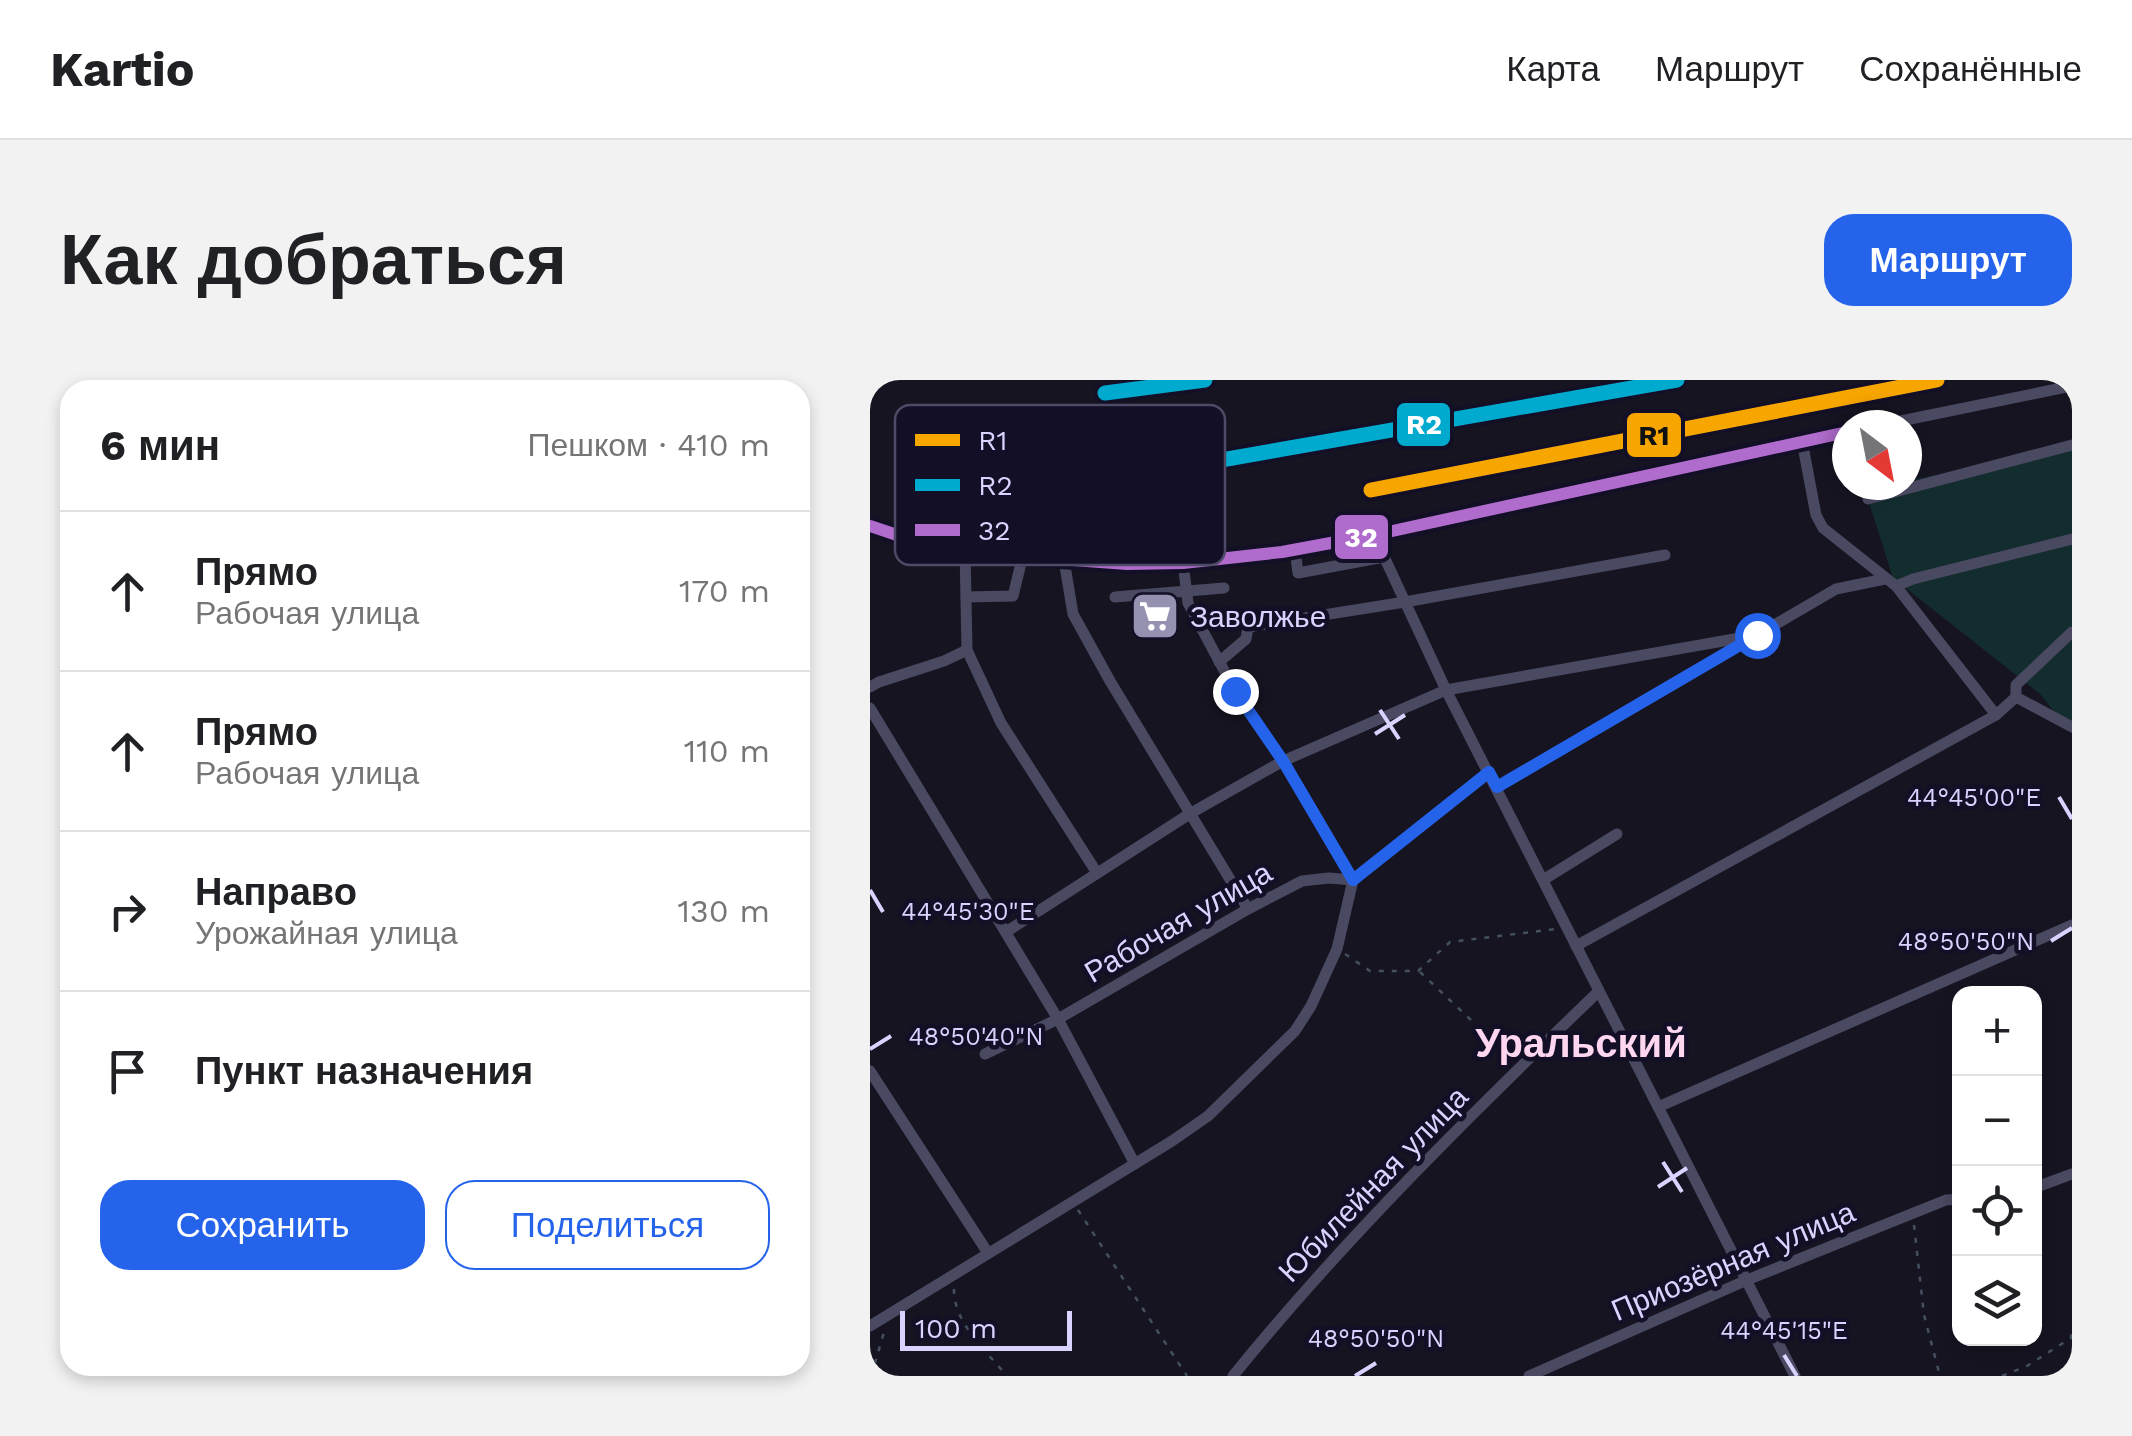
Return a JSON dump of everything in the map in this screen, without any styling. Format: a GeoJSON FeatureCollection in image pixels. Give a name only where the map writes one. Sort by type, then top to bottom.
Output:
{"type":"FeatureCollection","features":[{"type":"Feature","properties":{"kind":"street"},"geometry":{"type":"LineString","coordinates":[[1922,417],[2072,386]]}},
{"type":"Feature","properties":{"kind":"street"},"geometry":{"type":"LineString","coordinates":[[1225,558],[1295,550],[1832,435]]}},
{"type":"Feature","properties":{"kind":"street"},"geometry":{"type":"LineString","coordinates":[[1802,441],[1816,515],[1823,528],[1890,582],[1996,715]]}},
{"type":"Feature","properties":{"kind":"street"},"geometry":{"type":"LineString","coordinates":[[1922,485],[2072,445]]}},
{"type":"Feature","properties":{"kind":"street"},"geometry":{"type":"LineString","coordinates":[[870,526],[895,534]]}},
{"type":"Feature","properties":{"kind":"street"},"geometry":{"type":"LineString","coordinates":[[1374,534],[1446,690],[1795,1376]]}},
{"type":"Feature","properties":{"kind":"street"},"geometry":{"type":"LineString","coordinates":[[1497,787],[1836,589],[1913,579],[2072,539]]}},
{"type":"Feature","properties":{"kind":"street"},"geometry":{"type":"LineString","coordinates":[[1295,550],[1298,573],[1384,556]]}},
{"type":"Feature","properties":{"kind":"street"},"geometry":{"type":"LineString","coordinates":[[1220,662],[1246,639],[1248,627],[1664,555]]}},
{"type":"Feature","properties":{"kind":"street"},"geometry":{"type":"LineString","coordinates":[[965,565],[967,650],[1001,723],[1097,873]]}},
{"type":"Feature","properties":{"kind":"street"},"geometry":{"type":"LineString","coordinates":[[966,597],[1013,596],[1021,565]]}},
{"type":"Feature","properties":{"kind":"street"},"geometry":{"type":"LineString","coordinates":[[1065,565],[1072,614],[1248,909]]}},
{"type":"Feature","properties":{"kind":"street"},"geometry":{"type":"LineString","coordinates":[[1184,565],[1188,603],[1235,691],[1283,761],[1353,880]]}},
{"type":"Feature","properties":{"kind":"street"},"geometry":{"type":"LineString","coordinates":[[1115,597],[1224,588]]}},
{"type":"Feature","properties":{"kind":"street"},"geometry":{"type":"LineString","coordinates":[[1576,946],[1996,715],[2016,698],[2016,685],[2072,632]]}},
{"type":"Feature","properties":{"kind":"street"},"geometry":{"type":"LineString","coordinates":[[1006,932],[1190,813],[1283,761],[1446,690],[1757,635]]}},
{"type":"Feature","properties":{"kind":"street"},"geometry":{"type":"LineString","coordinates":[[870,687],[944,662],[967,650]]}},
{"type":"Feature","properties":{"kind":"street"},"geometry":{"type":"LineString","coordinates":[[2016,698],[2072,727]]}},
{"type":"Feature","properties":{"kind":"street"},"geometry":{"type":"LineString","coordinates":[[870,708],[1058,1019],[1136,1164]]}},
{"type":"Feature","properties":{"kind":"street"},"geometry":{"type":"LineString","coordinates":[[870,1326],[1208,1116],[1295,1031],[1312,1006],[1337,948],[1353,880],[1489,772]]}},
{"type":"Feature","properties":{"kind":"street"},"geometry":{"type":"LineString","coordinates":[[1543,880],[1616,834]]}},
{"type":"Feature","properties":{"kind":"street","name":"Рабочая улица"},"geometry":{"type":"LineString","coordinates":[[985,1054],[1058,1019],[1302,881],[1353,880]]}},
{"type":"Feature","properties":{"kind":"street"},"geometry":{"type":"LineString","coordinates":[[1658,1108],[2072,925]]}},
{"type":"Feature","properties":{"kind":"street","name":"Юбилейная улица"},"geometry":{"type":"LineString","coordinates":[[1233,1376],[1281,1316],[1523,1064],[1599,991]]}},
{"type":"Feature","properties":{"kind":"street"},"geometry":{"type":"LineString","coordinates":[[870,1071],[988,1253]]}},
{"type":"Feature","properties":{"kind":"street"},"geometry":{"type":"LineString","coordinates":[[2042,1185],[2072,1174]]}},
{"type":"Feature","properties":{"kind":"street","name":"Приозёрная улица"},"geometry":{"type":"LineString","coordinates":[[1528,1376],[1746,1280],[1952,1200]]}},
{"type":"Feature","properties":{"kind":"path"},"geometry":{"type":"LineString","coordinates":[[1418,971],[1450,942],[1567,928]]}},
{"type":"Feature","properties":{"kind":"path"},"geometry":{"type":"LineString","coordinates":[[1337,948],[1370,970],[1418,971],[1523,1064]]}},
{"type":"Feature","properties":{"kind":"path"},"geometry":{"type":"LineString","coordinates":[[1073,1202],[1187,1376]]}},
{"type":"Feature","properties":{"kind":"path"},"geometry":{"type":"LineString","coordinates":[[1912,1214],[1924,1316],[1940,1376]]}},
{"type":"Feature","properties":{"kind":"path"},"geometry":{"type":"LineString","coordinates":[[956,1272],[953,1296],[960,1317],[1007,1376]]}},
{"type":"Feature","properties":{"kind":"path"},"geometry":{"type":"LineString","coordinates":[[872,1376],[890,1314]]}},
{"type":"Feature","properties":{"kind":"path"},"geometry":{"type":"LineString","coordinates":[[2002,1376],[2027,1366],[2071,1338],[2072,1329]]}},
{"type":"Feature","properties":{"kind":"green space"},"geometry":{"type":"Polygon","coordinates":[[[2072,446],[2072,734],[2040,694],[1893,578],[1868,500],[1922,500],[1922,478],[2072,446]]]}},
{"type":"Feature","properties":{"kind":"transit line","name":"R2"},"geometry":{"type":"LineString","coordinates":[[1105,393],[1205,380]]}},
{"type":"Feature","properties":{"kind":"transit line","name":"R2"},"geometry":{"type":"LineString","coordinates":[[1225,459],[1677,380]]}},
{"type":"Feature","properties":{"kind":"transit line","name":"R1"},"geometry":{"type":"LineString","coordinates":[[1371,490],[1937,380]]}},
{"type":"Feature","properties":{"kind":"transit line","name":"32"},"geometry":{"type":"LineString","coordinates":[[1225,558],[1374,535],[1832,435]]}},
{"type":"Feature","properties":{"kind":"transit line","name":"32"},"geometry":{"type":"LineString","coordinates":[[870,526],[895,534]]}},
{"type":"Feature","properties":{"kind":"place","name":"Заволжье"},"geometry":{"type":"Point","coordinates":[1155,616]}},
{"type":"Feature","properties":{"kind":"district","name":"Уральский"},"geometry":{"type":"Point","coordinates":[1581,1043]}},
{"type":"Feature","properties":{"kind":"route"},"geometry":{"type":"LineString","coordinates":[[1235,691],[1283,761],[1353,880],[1489,772],[1497,787],[1757,635]]}}]}
